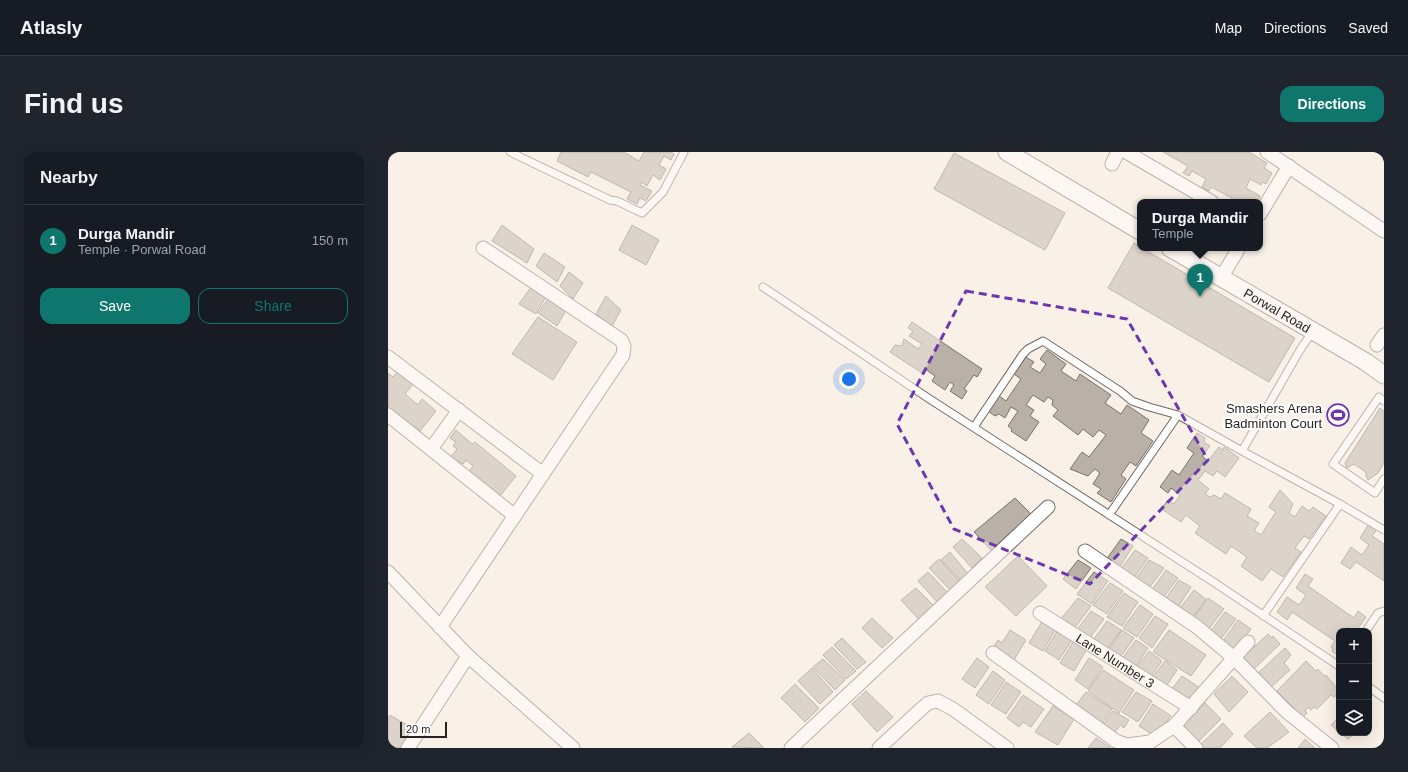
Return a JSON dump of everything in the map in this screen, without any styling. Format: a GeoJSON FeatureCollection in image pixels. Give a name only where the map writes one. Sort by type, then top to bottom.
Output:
{"type":"FeatureCollection","features":[{"type":"Feature","properties":{"kind":"street"},"geometry":{"type":"LineString","coordinates":[[1007,152],[1137,229]]}},
{"type":"Feature","properties":{"kind":"street"},"geometry":{"type":"LineString","coordinates":[[1112,164],[1118,152]]}},
{"type":"Feature","properties":{"kind":"street"},"geometry":{"type":"LineString","coordinates":[[1126,152],[1207,199]]}},
{"type":"Feature","properties":{"kind":"street"},"geometry":{"type":"LineString","coordinates":[[1267,152],[1384,231]]}},
{"type":"Feature","properties":{"kind":"street"},"geometry":{"type":"LineString","coordinates":[[1263,209],[1289,166]]}},
{"type":"Feature","properties":{"kind":"street"},"geometry":{"type":"LineString","coordinates":[[440,627],[623,356],[624,346],[621,340],[484,248]]}},
{"type":"Feature","properties":{"kind":"street","name":"Porwal Road"},"geometry":{"type":"LineString","coordinates":[[1175,251],[1366,362],[1384,375]]}},
{"type":"Feature","properties":{"kind":"street"},"geometry":{"type":"LineString","coordinates":[[1222,278],[1237,251]]}},
{"type":"Feature","properties":{"kind":"street"},"geometry":{"type":"LineString","coordinates":[[388,357],[543,474]]}},
{"type":"Feature","properties":{"kind":"street"},"geometry":{"type":"LineString","coordinates":[[431,449],[459,410]]}},
{"type":"Feature","properties":{"kind":"street"},"geometry":{"type":"LineString","coordinates":[[388,414],[515,516]]}},
{"type":"Feature","properties":{"kind":"street"},"geometry":{"type":"LineString","coordinates":[[791,748],[1048,507]]}},
{"type":"Feature","properties":{"kind":"street"},"geometry":{"type":"LineString","coordinates":[[1085,551],[1197,627],[1234,658],[1287,712],[1332,748]]}},
{"type":"Feature","properties":{"kind":"street"},"geometry":{"type":"LineString","coordinates":[[388,572],[468,656],[573,748]]}},
{"type":"Feature","properties":{"kind":"street","name":"Lane Number 3"},"geometry":{"type":"LineString","coordinates":[[1040,613],[1191,708]]}},
{"type":"Feature","properties":{"kind":"street"},"geometry":{"type":"LineString","coordinates":[[993,653],[1116,741],[1127,745],[1150,742],[1174,726],[1248,642]]}},
{"type":"Feature","properties":{"kind":"street"},"geometry":{"type":"LineString","coordinates":[[408,748],[468,656]]}},
{"type":"Feature","properties":{"kind":"street"},"geometry":{"type":"LineString","coordinates":[[879,748],[919,710],[928,703],[938,702],[953,709],[1007,748]]}},
{"type":"Feature","properties":{"kind":"street"},"geometry":{"type":"LineString","coordinates":[[1174,726],[1196,748]]}},
{"type":"Feature","properties":{"kind":"lane"},"geometry":{"type":"LineString","coordinates":[[510,152],[610,200],[617,201],[642,213],[663,192],[684,152]]}},
{"type":"Feature","properties":{"kind":"lane"},"geometry":{"type":"LineString","coordinates":[[763,287],[928,398],[1336,664]]}},
{"type":"Feature","properties":{"kind":"lane"},"geometry":{"type":"LineString","coordinates":[[1242,451],[1296,357],[1313,331]]}},
{"type":"Feature","properties":{"kind":"lane"},"geometry":{"type":"LineString","coordinates":[[974,428],[1022,354],[1043,341],[1120,391],[1132,401],[1178,415],[1340,504],[1384,530]]}},
{"type":"Feature","properties":{"kind":"lane"},"geometry":{"type":"LineString","coordinates":[[1384,401],[1379,397],[1333,464],[1375,493],[1384,480]]}},
{"type":"Feature","properties":{"kind":"lane"},"geometry":{"type":"LineString","coordinates":[[1109,515],[1178,415]]}},
{"type":"Feature","properties":{"kind":"lane"},"geometry":{"type":"LineString","coordinates":[[1263,616],[1340,504]]}},
{"type":"Feature","properties":{"kind":"lane"},"geometry":{"type":"LineString","coordinates":[[1368,628],[1378,613],[1384,611]]}},
{"type":"Feature","properties":{"kind":"lane"},"geometry":{"type":"LineString","coordinates":[[1372,689],[1384,698]]}},
{"type":"Feature","properties":{"kind":"highlighted area"},"geometry":{"type":"Polygon","coordinates":[[[966,291],[1127,319],[1208,460],[1090,584],[954,529],[897,424],[966,291]]]}},
{"type":"Feature","properties":{"kind":"building"},"geometry":{"type":"Polygon","coordinates":[[[561,152],[624,152],[639,161],[644,152],[671,152],[674,154],[671,160],[664,156],[659,165],[666,169],[660,180],[653,175],[647,186],[641,182],[640,185],[652,191],[646,201],[640,198],[637,204],[627,199],[631,192],[591,172],[588,177],[557,161],[561,152]]]}},
{"type":"Feature","properties":{"kind":"building"},"geometry":{"type":"Polygon","coordinates":[[[1163,152],[1249,152],[1267,163],[1264,168],[1272,173],[1266,184],[1262,182],[1261,185],[1250,179],[1246,188],[1260,196],[1258,199],[1232,199],[1211,187],[1209,191],[1202,187],[1206,179],[1192,171],[1189,176],[1183,173],[1188,166],[1163,152]]]}},
{"type":"Feature","properties":{"kind":"building"},"geometry":{"type":"Polygon","coordinates":[[[954,153],[1065,213],[1045,250],[934,189],[954,153]]]}},
{"type":"Feature","properties":{"kind":"building"},"geometry":{"type":"Polygon","coordinates":[[[502,225],[534,249],[527,263],[492,241],[502,225]]]}},
{"type":"Feature","properties":{"kind":"building"},"geometry":{"type":"Polygon","coordinates":[[[632,225],[659,240],[646,265],[619,250],[632,225]]]}},
{"type":"Feature","properties":{"kind":"building"},"geometry":{"type":"Polygon","coordinates":[[[1134,243],[1137,245],[1137,251],[1147,251],[1295,338],[1269,382],[1108,288],[1134,243]]]}},
{"type":"Feature","properties":{"kind":"building"},"geometry":{"type":"Polygon","coordinates":[[[544,253],[565,267],[557,282],[536,266],[544,253]]]}},
{"type":"Feature","properties":{"kind":"building"},"geometry":{"type":"Polygon","coordinates":[[[569,272],[583,283],[573,299],[560,286],[569,272]]]}},
{"type":"Feature","properties":{"kind":"building"},"geometry":{"type":"Polygon","coordinates":[[[532,286],[547,295],[536,314],[519,304],[532,286]]]}},
{"type":"Feature","properties":{"kind":"building"},"geometry":{"type":"Polygon","coordinates":[[[550,296],[568,307],[557,326],[538,313],[550,296]]]}},
{"type":"Feature","properties":{"kind":"building"},"geometry":{"type":"Polygon","coordinates":[[[606,296],[621,310],[612,326],[596,314],[606,296]]]}},
{"type":"Feature","properties":{"kind":"building"},"geometry":{"type":"Polygon","coordinates":[[[538,317],[577,342],[553,380],[512,354],[538,317]]]}},
{"type":"Feature","properties":{"kind":"building"},"geometry":{"type":"Polygon","coordinates":[[[912,322],[982,369],[977,377],[974,375],[964,389],[967,391],[962,399],[950,391],[954,385],[950,382],[945,390],[932,381],[935,376],[925,369],[922,373],[890,352],[895,345],[902,346],[904,339],[918,349],[922,344],[909,336],[913,331],[908,328],[912,322]]]}},
{"type":"Feature","properties":{"kind":"building"},"geometry":{"type":"Polygon","coordinates":[[[1047,350],[1066,364],[1061,371],[1076,381],[1080,374],[1111,395],[1105,403],[1121,414],[1127,405],[1149,420],[1141,433],[1153,441],[1136,466],[1130,462],[1121,475],[1126,479],[1111,502],[1097,493],[1101,489],[1093,484],[1100,473],[1095,469],[1088,476],[1070,469],[1082,452],[1089,457],[1106,435],[1099,430],[1093,437],[1083,429],[1078,435],[1053,416],[1058,410],[1052,405],[1053,400],[1048,397],[1044,402],[1033,395],[1026,405],[1034,410],[1030,416],[1039,422],[1026,441],[1011,431],[1012,429],[1008,426],[1018,411],[1011,407],[1005,418],[999,414],[995,416],[988,411],[999,396],[1006,401],[1021,379],[1014,374],[1026,357],[1034,362],[1030,367],[1040,373],[1046,364],[1040,359],[1047,350]]]}},
{"type":"Feature","properties":{"kind":"building"},"geometry":{"type":"Polygon","coordinates":[[[397,372],[413,384],[405,394],[418,405],[422,399],[436,411],[420,431],[398,414],[395,417],[388,411],[388,373],[393,377],[397,372]]]}},
{"type":"Feature","properties":{"kind":"building"},"geometry":{"type":"Polygon","coordinates":[[[1380,408],[1384,411],[1384,463],[1378,473],[1368,480],[1366,472],[1354,464],[1347,468],[1345,463],[1380,408]]]}},
{"type":"Feature","properties":{"kind":"building"},"geometry":{"type":"Polygon","coordinates":[[[456,430],[472,444],[475,442],[516,476],[500,496],[467,474],[473,466],[466,460],[463,464],[458,461],[455,465],[448,460],[457,449],[453,446],[456,442],[450,438],[456,430]]]}},
{"type":"Feature","properties":{"kind":"building"},"geometry":{"type":"Polygon","coordinates":[[[1197,433],[1205,438],[1204,442],[1210,446],[1202,456],[1208,461],[1219,447],[1223,450],[1224,447],[1239,458],[1225,477],[1217,471],[1213,476],[1205,471],[1198,480],[1209,489],[1205,494],[1210,497],[1214,495],[1221,499],[1225,493],[1251,509],[1247,516],[1259,523],[1254,531],[1261,535],[1276,512],[1269,507],[1280,490],[1293,504],[1289,513],[1295,517],[1302,506],[1309,511],[1313,507],[1326,516],[1309,539],[1304,536],[1295,548],[1301,552],[1283,577],[1271,569],[1262,581],[1241,566],[1247,557],[1231,546],[1226,554],[1195,533],[1200,526],[1186,515],[1181,522],[1162,509],[1168,500],[1174,504],[1180,495],[1171,488],[1168,493],[1160,487],[1172,470],[1179,475],[1194,453],[1187,448],[1197,433]]]}},
{"type":"Feature","properties":{"kind":"building"},"geometry":{"type":"Polygon","coordinates":[[[1015,498],[1034,517],[993,552],[974,532],[1015,498]]]}},
{"type":"Feature","properties":{"kind":"building"},"geometry":{"type":"Polygon","coordinates":[[[1369,524],[1377,529],[1372,536],[1384,544],[1384,581],[1356,562],[1350,569],[1341,563],[1351,547],[1362,555],[1369,545],[1360,538],[1369,524]]]}},
{"type":"Feature","properties":{"kind":"building"},"geometry":{"type":"Polygon","coordinates":[[[962,539],[982,558],[972,568],[953,547],[962,539]]]}},
{"type":"Feature","properties":{"kind":"building"},"geometry":{"type":"Polygon","coordinates":[[[1121,539],[1133,546],[1119,568],[1106,560],[1121,539]]]}},
{"type":"Feature","properties":{"kind":"building"},"geometry":{"type":"Polygon","coordinates":[[[1135,550],[1148,558],[1134,578],[1121,569],[1135,550]]]}},
{"type":"Feature","properties":{"kind":"building"},"geometry":{"type":"Polygon","coordinates":[[[950,552],[969,575],[961,581],[941,560],[950,552]]]}},
{"type":"Feature","properties":{"kind":"building"},"geometry":{"type":"Polygon","coordinates":[[[1018,556],[1047,586],[1016,616],[985,587],[1018,556]]]}},
{"type":"Feature","properties":{"kind":"building"},"geometry":{"type":"Polygon","coordinates":[[[939,559],[960,582],[951,591],[929,568],[939,559]]]}},
{"type":"Feature","properties":{"kind":"building"},"geometry":{"type":"Polygon","coordinates":[[[1078,560],[1091,568],[1076,589],[1063,579],[1078,560]]]}},
{"type":"Feature","properties":{"kind":"building"},"geometry":{"type":"Polygon","coordinates":[[[1149,560],[1164,568],[1149,588],[1136,579],[1149,560]]]}},
{"type":"Feature","properties":{"kind":"building"},"geometry":{"type":"Polygon","coordinates":[[[1166,570],[1178,578],[1162,599],[1151,591],[1166,570]]]}},
{"type":"Feature","properties":{"kind":"building"},"geometry":{"type":"Polygon","coordinates":[[[928,572],[950,595],[939,604],[918,581],[928,572]]]}},
{"type":"Feature","properties":{"kind":"building"},"geometry":{"type":"Polygon","coordinates":[[[1094,572],[1108,581],[1092,604],[1077,594],[1094,572]]]}},
{"type":"Feature","properties":{"kind":"building"},"geometry":{"type":"Polygon","coordinates":[[[1305,574],[1313,579],[1308,586],[1354,618],[1358,611],[1366,617],[1358,628],[1336,628],[1336,654],[1332,651],[1333,649],[1331,647],[1335,641],[1292,612],[1287,620],[1277,612],[1287,597],[1299,605],[1306,595],[1296,588],[1305,574]]]}},
{"type":"Feature","properties":{"kind":"building"},"geometry":{"type":"Polygon","coordinates":[[[1179,580],[1191,587],[1179,606],[1166,598],[1179,580]]]}},
{"type":"Feature","properties":{"kind":"building"},"geometry":{"type":"Polygon","coordinates":[[[1110,583],[1123,591],[1107,614],[1093,605],[1110,583]]]}},
{"type":"Feature","properties":{"kind":"building"},"geometry":{"type":"Polygon","coordinates":[[[916,588],[937,609],[922,623],[901,600],[916,588]]]}},
{"type":"Feature","properties":{"kind":"building"},"geometry":{"type":"Polygon","coordinates":[[[1194,590],[1206,599],[1193,617],[1181,607],[1194,590]]]}},
{"type":"Feature","properties":{"kind":"building"},"geometry":{"type":"Polygon","coordinates":[[[1124,593],[1138,602],[1122,626],[1107,617],[1124,593]]]}},
{"type":"Feature","properties":{"kind":"building"},"geometry":{"type":"Polygon","coordinates":[[[1078,598],[1091,606],[1074,629],[1059,621],[1078,598]]]}},
{"type":"Feature","properties":{"kind":"building"},"geometry":{"type":"Polygon","coordinates":[[[1208,598],[1224,609],[1208,630],[1193,619],[1208,598]]]}},
{"type":"Feature","properties":{"kind":"building"},"geometry":{"type":"Polygon","coordinates":[[[1140,605],[1153,614],[1137,637],[1123,628],[1140,605]]]}},
{"type":"Feature","properties":{"kind":"building"},"geometry":{"type":"Polygon","coordinates":[[[1091,611],[1104,619],[1089,639],[1076,631],[1091,611]]]}},
{"type":"Feature","properties":{"kind":"building"},"geometry":{"type":"Polygon","coordinates":[[[1225,612],[1236,619],[1220,640],[1209,633],[1225,612]]]}},
{"type":"Feature","properties":{"kind":"building"},"geometry":{"type":"Polygon","coordinates":[[[1155,616],[1168,624],[1152,648],[1139,638],[1155,616]]]}},
{"type":"Feature","properties":{"kind":"building"},"geometry":{"type":"Polygon","coordinates":[[[872,618],[893,638],[882,648],[862,628],[872,618]]]}},
{"type":"Feature","properties":{"kind":"building"},"geometry":{"type":"Polygon","coordinates":[[[1043,620],[1057,627],[1043,651],[1029,643],[1043,620]]]}},
{"type":"Feature","properties":{"kind":"building"},"geometry":{"type":"Polygon","coordinates":[[[1238,620],[1251,629],[1235,650],[1222,642],[1238,620]]]}},
{"type":"Feature","properties":{"kind":"building"},"geometry":{"type":"Polygon","coordinates":[[[1107,621],[1121,630],[1106,651],[1091,643],[1107,621]]]}},
{"type":"Feature","properties":{"kind":"building"},"geometry":{"type":"Polygon","coordinates":[[[1059,628],[1074,637],[1059,660],[1045,651],[1059,628]]]}},
{"type":"Feature","properties":{"kind":"building"},"geometry":{"type":"Polygon","coordinates":[[[1010,630],[1026,640],[1014,660],[994,646],[998,640],[1002,643],[1010,630]]]}},
{"type":"Feature","properties":{"kind":"building"},"geometry":{"type":"Polygon","coordinates":[[[1122,630],[1134,638],[1119,659],[1107,652],[1122,630]]]}},
{"type":"Feature","properties":{"kind":"building"},"geometry":{"type":"Polygon","coordinates":[[[1169,630],[1206,655],[1191,676],[1153,652],[1169,630]]]}},
{"type":"Feature","properties":{"kind":"building"},"geometry":{"type":"Polygon","coordinates":[[[1268,634],[1272,638],[1273,636],[1280,644],[1254,669],[1243,657],[1268,634]]]}},
{"type":"Feature","properties":{"kind":"building"},"geometry":{"type":"Polygon","coordinates":[[[842,638],[866,662],[857,669],[834,645],[842,638]]]}},
{"type":"Feature","properties":{"kind":"building"},"geometry":{"type":"Polygon","coordinates":[[[1075,639],[1088,647],[1074,671],[1060,663],[1075,639]]]}},
{"type":"Feature","properties":{"kind":"building"},"geometry":{"type":"Polygon","coordinates":[[[1136,640],[1148,648],[1134,670],[1121,660],[1136,640]]]}},
{"type":"Feature","properties":{"kind":"building"},"geometry":{"type":"Polygon","coordinates":[[[832,647],[856,671],[846,679],[823,655],[832,647]]]}},
{"type":"Feature","properties":{"kind":"building"},"geometry":{"type":"Polygon","coordinates":[[[1285,648],[1291,655],[1284,663],[1290,670],[1270,688],[1257,674],[1285,648]]]}},
{"type":"Feature","properties":{"kind":"building"},"geometry":{"type":"Polygon","coordinates":[[[1149,651],[1162,661],[1149,679],[1135,670],[1149,651]]]}},
{"type":"Feature","properties":{"kind":"building"},"geometry":{"type":"Polygon","coordinates":[[[977,658],[989,667],[975,688],[962,679],[977,658]]]}},
{"type":"Feature","properties":{"kind":"building"},"geometry":{"type":"Polygon","coordinates":[[[1089,658],[1103,667],[1088,689],[1075,680],[1089,658]]]}},
{"type":"Feature","properties":{"kind":"building"},"geometry":{"type":"Polygon","coordinates":[[[823,659],[845,680],[835,690],[813,667],[823,659]]]}},
{"type":"Feature","properties":{"kind":"building"},"geometry":{"type":"Polygon","coordinates":[[[1165,661],[1177,670],[1165,688],[1151,679],[1165,661]]]}},
{"type":"Feature","properties":{"kind":"building"},"geometry":{"type":"Polygon","coordinates":[[[1306,661],[1316,671],[1318,669],[1324,676],[1326,675],[1336,687],[1336,695],[1334,697],[1331,695],[1317,709],[1314,707],[1311,710],[1308,707],[1305,711],[1307,713],[1303,717],[1277,691],[1306,661]]]}},
{"type":"Feature","properties":{"kind":"building"},"geometry":{"type":"Polygon","coordinates":[[[812,668],[833,692],[820,704],[798,681],[812,668]]]}},
{"type":"Feature","properties":{"kind":"building"},"geometry":{"type":"Polygon","coordinates":[[[1103,670],[1134,690],[1119,713],[1088,691],[1103,670]]]}},
{"type":"Feature","properties":{"kind":"building"},"geometry":{"type":"Polygon","coordinates":[[[993,671],[1005,680],[989,704],[976,695],[993,671]]]}},
{"type":"Feature","properties":{"kind":"building"},"geometry":{"type":"Polygon","coordinates":[[[1182,676],[1200,688],[1188,704],[1170,691],[1182,676]]]}},
{"type":"Feature","properties":{"kind":"building"},"geometry":{"type":"Polygon","coordinates":[[[1232,676],[1248,692],[1229,712],[1214,694],[1232,676]]]}},
{"type":"Feature","properties":{"kind":"building"},"geometry":{"type":"Polygon","coordinates":[[[1006,682],[1021,692],[1006,714],[991,705],[1006,682]]]}},
{"type":"Feature","properties":{"kind":"building"},"geometry":{"type":"Polygon","coordinates":[[[795,684],[819,708],[805,722],[781,698],[795,684]]]}},
{"type":"Feature","properties":{"kind":"building"},"geometry":{"type":"Polygon","coordinates":[[[866,691],[893,717],[877,732],[852,704],[866,691]]]}},
{"type":"Feature","properties":{"kind":"building"},"geometry":{"type":"Polygon","coordinates":[[[1086,692],[1112,709],[1100,727],[1074,708],[1086,692]]]}},
{"type":"Feature","properties":{"kind":"building"},"geometry":{"type":"Polygon","coordinates":[[[1136,692],[1152,701],[1138,722],[1122,712],[1136,692]]]}},
{"type":"Feature","properties":{"kind":"building"},"geometry":{"type":"Polygon","coordinates":[[[1023,695],[1044,709],[1031,727],[1023,722],[1019,727],[1007,718],[1023,695]]]}},
{"type":"Feature","properties":{"kind":"building"},"geometry":{"type":"Polygon","coordinates":[[[1205,703],[1221,719],[1196,744],[1181,728],[1205,703]]]}},
{"type":"Feature","properties":{"kind":"building"},"geometry":{"type":"Polygon","coordinates":[[[1153,704],[1171,716],[1155,736],[1139,726],[1153,704]]]}},
{"type":"Feature","properties":{"kind":"building"},"geometry":{"type":"Polygon","coordinates":[[[1053,706],[1074,719],[1058,745],[1035,732],[1053,706]]]}},
{"type":"Feature","properties":{"kind":"building"},"geometry":{"type":"Polygon","coordinates":[[[1113,711],[1129,720],[1124,728],[1120,725],[1114,734],[1102,727],[1113,711]]]}},
{"type":"Feature","properties":{"kind":"building"},"geometry":{"type":"Polygon","coordinates":[[[1270,712],[1289,732],[1267,748],[1257,748],[1244,736],[1270,712]]]}},
{"type":"Feature","properties":{"kind":"building"},"geometry":{"type":"Polygon","coordinates":[[[390,715],[412,728],[400,748],[395,748],[388,743],[388,718],[390,715]]]}},
{"type":"Feature","properties":{"kind":"building"},"geometry":{"type":"Polygon","coordinates":[[[1336,720],[1336,729],[1331,725],[1336,720]]]}},
{"type":"Feature","properties":{"kind":"building"},"geometry":{"type":"Polygon","coordinates":[[[1223,723],[1233,734],[1220,748],[1198,747],[1223,723]]]}},
{"type":"Feature","properties":{"kind":"building"},"geometry":{"type":"Polygon","coordinates":[[[749,733],[764,748],[732,747],[749,733]]]}},
{"type":"Feature","properties":{"kind":"building"},"geometry":{"type":"Polygon","coordinates":[[[1344,736],[1352,736],[1348,739],[1344,736]]]}},
{"type":"Feature","properties":{"kind":"building"},"geometry":{"type":"Polygon","coordinates":[[[1096,738],[1111,748],[1088,748],[1096,738]]]}},
{"type":"Feature","properties":{"kind":"building"},"geometry":{"type":"Polygon","coordinates":[[[1305,739],[1315,748],[1298,748],[1305,739]]]}},
{"type":"Feature","properties":{"kind":"place","name":"Durga Mandir"},"geometry":{"type":"Point","coordinates":[1200,297]}},
{"type":"Feature","properties":{"kind":"place","name":"Smashers Arena Badminton Court"},"geometry":{"type":"Point","coordinates":[1338,415]}}]}
